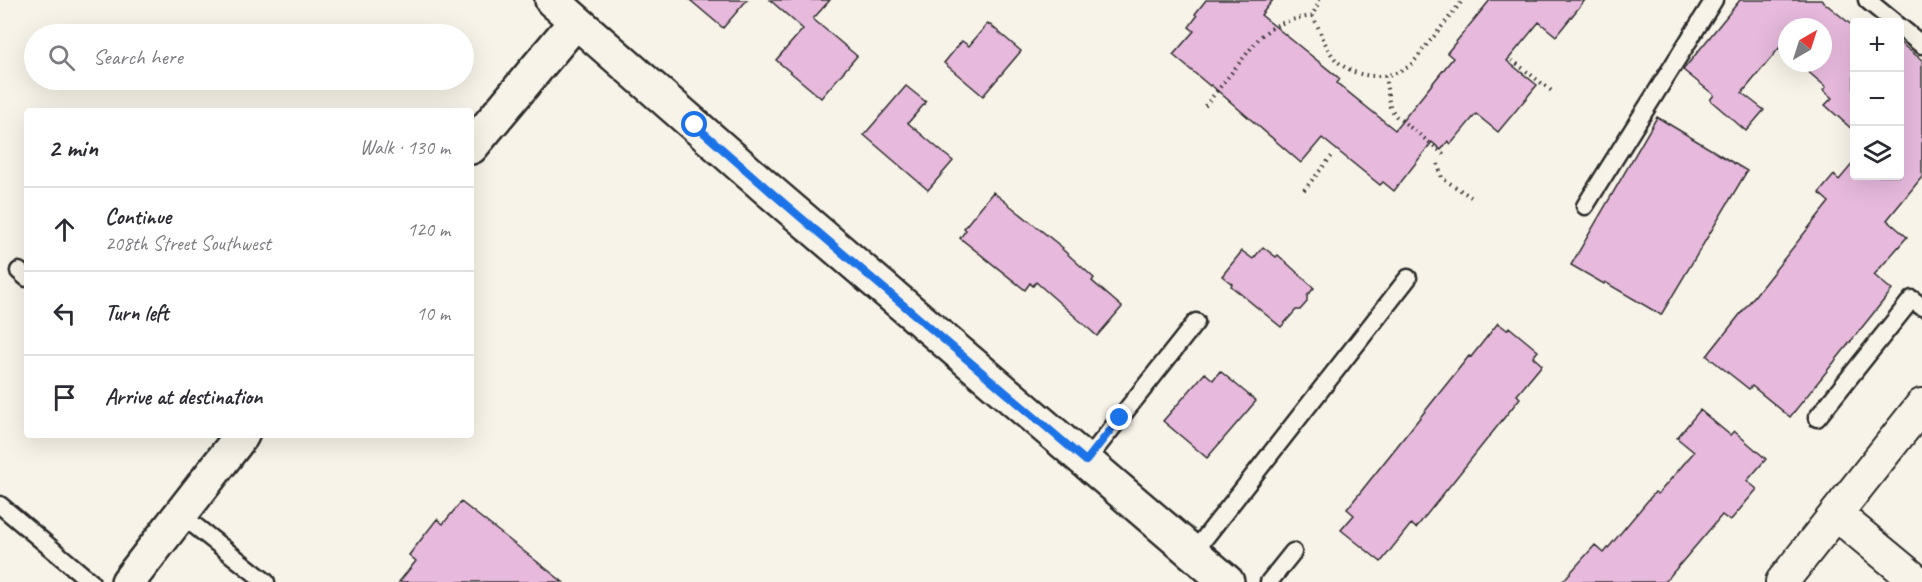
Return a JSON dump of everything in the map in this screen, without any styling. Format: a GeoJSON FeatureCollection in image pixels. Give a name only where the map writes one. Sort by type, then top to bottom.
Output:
{"type":"FeatureCollection","features":[{"type":"Feature","properties":{"kind":"street"},"geometry":{"type":"LineString","coordinates":[[474,143],[564,10],[771,192],[1227,582]]}},
{"type":"Feature","properties":{"kind":"street"},"geometry":{"type":"LineString","coordinates":[[1782,582],[1922,405]]}},
{"type":"Feature","properties":{"kind":"street"},"geometry":{"type":"LineString","coordinates":[[128,582],[180,514],[230,439]]}},
{"type":"Feature","properties":{"kind":"street"},"geometry":{"type":"LineString","coordinates":[[1836,514],[1918,582]]}},
{"type":"Feature","properties":{"kind":"lane"},"geometry":{"type":"LineString","coordinates":[[1585,206],[1714,0]]}},
{"type":"Feature","properties":{"kind":"lane"},"geometry":{"type":"LineString","coordinates":[[1867,0],[1889,18]]}},
{"type":"Feature","properties":{"kind":"lane"},"geometry":{"type":"LineString","coordinates":[[1904,31],[1922,45]]}},
{"type":"Feature","properties":{"kind":"lane"},"geometry":{"type":"LineString","coordinates":[[1193,553],[1408,278]]}},
{"type":"Feature","properties":{"kind":"lane"},"geometry":{"type":"LineString","coordinates":[[1817,418],[1912,299],[1922,307]]}},
{"type":"Feature","properties":{"kind":"lane"},"geometry":{"type":"LineString","coordinates":[[1086,461],[1196,322]]}},
{"type":"Feature","properties":{"kind":"lane"},"geometry":{"type":"LineString","coordinates":[[0,505],[91,582]]}},
{"type":"Feature","properties":{"kind":"lane"},"geometry":{"type":"LineString","coordinates":[[180,514],[266,582]]}},
{"type":"Feature","properties":{"kind":"lane"},"geometry":{"type":"LineString","coordinates":[[1269,582],[1293,552]]}},
{"type":"Feature","properties":{"kind":"path"},"geometry":{"type":"LineString","coordinates":[[1312,16],[1320,0]]}},
{"type":"Feature","properties":{"kind":"path"},"geometry":{"type":"LineString","coordinates":[[1312,16],[1318,24],[1327,49],[1338,62],[1352,71],[1384,76],[1408,67],[1463,0]]}},
{"type":"Feature","properties":{"kind":"path"},"geometry":{"type":"LineString","coordinates":[[1205,106],[1260,37],[1270,28],[1291,19],[1312,16]]}},
{"type":"Feature","properties":{"kind":"path"},"geometry":{"type":"LineString","coordinates":[[1512,60],[1553,92]]}},
{"type":"Feature","properties":{"kind":"path"},"geometry":{"type":"LineString","coordinates":[[1384,76],[1390,107],[1395,116],[1445,156]]}},
{"type":"Feature","properties":{"kind":"path"},"geometry":{"type":"LineString","coordinates":[[1304,190],[1332,156]]}},
{"type":"Feature","properties":{"kind":"path"},"geometry":{"type":"LineString","coordinates":[[1438,164],[1442,178],[1470,197]]}},
{"type":"Feature","properties":{"kind":"building"},"geometry":{"type":"Polygon","coordinates":[[[690,0],[747,0],[723,28],[690,0]]]}},
{"type":"Feature","properties":{"kind":"building"},"geometry":{"type":"Polygon","coordinates":[[[770,0],[830,0],[813,19],[857,56],[821,98],[776,60],[803,29],[770,0]]]}},
{"type":"Feature","properties":{"kind":"building"},"geometry":{"type":"Polygon","coordinates":[[[1206,0],[1273,0],[1261,15],[1340,79],[1337,83],[1395,130],[1453,58],[1447,53],[1490,0],[1585,0],[1556,36],[1539,22],[1507,61],[1537,85],[1498,132],[1476,114],[1451,144],[1448,141],[1441,150],[1432,142],[1394,191],[1383,182],[1380,185],[1322,138],[1301,163],[1173,55],[1194,31],[1189,27],[1197,16],[1195,14],[1206,0]]]}},
{"type":"Feature","properties":{"kind":"building"},"geometry":{"type":"Polygon","coordinates":[[[1740,0],[1821,0],[1850,24],[1850,127],[1825,105],[1832,98],[1823,90],[1826,87],[1808,72],[1832,72],[1832,18],[1778,18],[1778,49],[1742,93],[1764,110],[1746,131],[1710,100],[1714,95],[1683,70],[1740,0]]]}},
{"type":"Feature","properties":{"kind":"building"},"geometry":{"type":"Polygon","coordinates":[[[988,23],[1021,51],[983,96],[944,63],[962,41],[969,46],[988,23]]]}},
{"type":"Feature","properties":{"kind":"building"},"geometry":{"type":"Polygon","coordinates":[[[1904,46],[1922,60],[1922,177],[1887,220],[1907,237],[1874,275],[1892,290],[1790,417],[1752,386],[1749,389],[1707,356],[1829,202],[1819,193],[1834,175],[1839,180],[1850,167],[1850,180],[1904,180],[1904,46]]]}},
{"type":"Feature","properties":{"kind":"building"},"geometry":{"type":"Polygon","coordinates":[[[906,86],[926,102],[908,123],[953,161],[928,190],[864,135],[906,86]]]}},
{"type":"Feature","properties":{"kind":"building"},"geometry":{"type":"Polygon","coordinates":[[[1657,117],[1747,171],[1661,315],[1571,265],[1657,117]]]}},
{"type":"Feature","properties":{"kind":"building"},"geometry":{"type":"Polygon","coordinates":[[[993,192],[1063,248],[1094,278],[1092,281],[1122,307],[1097,336],[1036,282],[1033,286],[1030,283],[1025,290],[960,238],[966,230],[964,228],[993,192]]]}},
{"type":"Feature","properties":{"kind":"building"},"geometry":{"type":"Polygon","coordinates":[[[1263,247],[1276,257],[1278,255],[1314,288],[1307,296],[1307,302],[1300,310],[1296,310],[1281,327],[1222,276],[1242,251],[1253,259],[1263,247]]]}},
{"type":"Feature","properties":{"kind":"building"},"geometry":{"type":"Polygon","coordinates":[[[1498,323],[1507,330],[1509,327],[1538,351],[1533,357],[1542,365],[1517,395],[1520,398],[1416,528],[1411,524],[1381,562],[1341,530],[1354,515],[1347,509],[1498,323]]]}},
{"type":"Feature","properties":{"kind":"building"},"geometry":{"type":"Polygon","coordinates":[[[1220,371],[1256,401],[1207,458],[1163,421],[1205,373],[1213,380],[1220,371]]]}},
{"type":"Feature","properties":{"kind":"building"},"geometry":{"type":"Polygon","coordinates":[[[1700,410],[1730,435],[1734,431],[1766,459],[1747,481],[1757,489],[1730,521],[1722,515],[1665,582],[1562,582],[1595,545],[1604,553],[1655,492],[1658,494],[1694,452],[1677,438],[1700,410]]]}},
{"type":"Feature","properties":{"kind":"building"},"geometry":{"type":"Polygon","coordinates":[[[461,502],[563,582],[399,582],[416,561],[409,555],[437,519],[443,524],[461,502]]]}},
{"type":"Feature","properties":{"kind":"route"},"geometry":{"type":"LineString","coordinates":[[695,125],[1086,461],[1120,418]]}}]}
